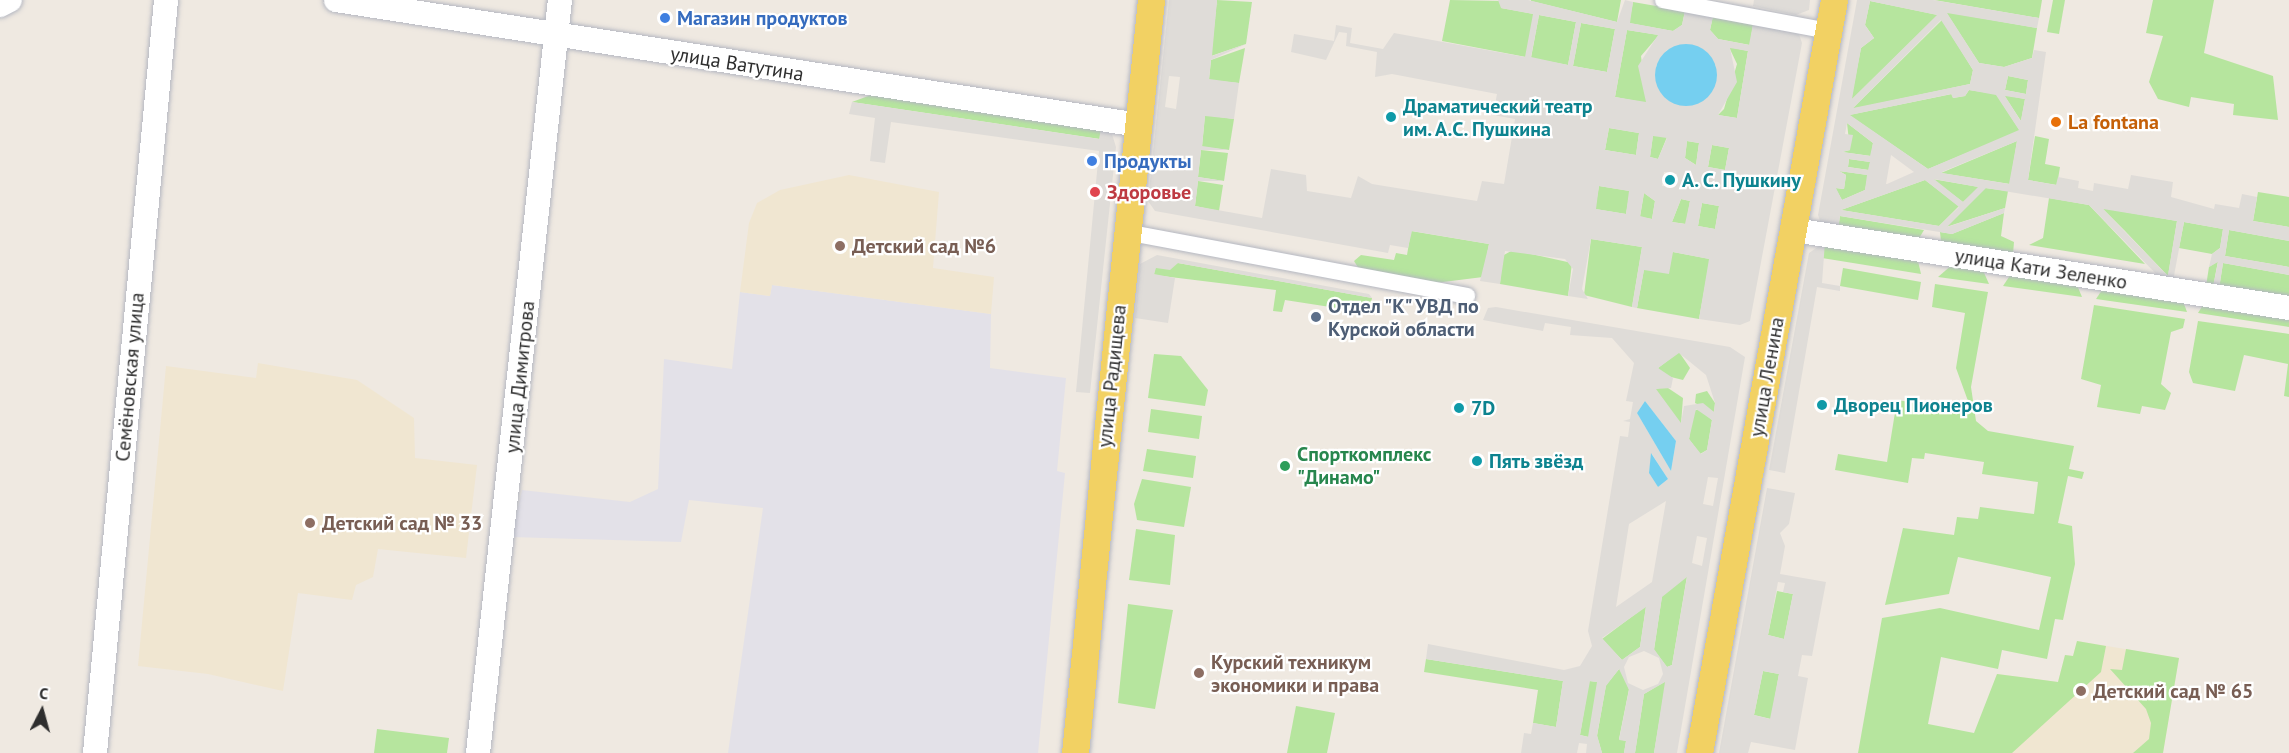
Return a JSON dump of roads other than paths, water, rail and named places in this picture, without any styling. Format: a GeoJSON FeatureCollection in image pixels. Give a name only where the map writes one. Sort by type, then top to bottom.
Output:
{"type":"FeatureCollection","features":[{"type":"Feature","properties":{"kind":"main road","name":"улица Радищева"},"geometry":{"type":"LineString","coordinates":[[1076,753],[1126,232],[1151,0]]}},
{"type":"Feature","properties":{"kind":"main road","name":"улица Ленина"},"geometry":{"type":"LineString","coordinates":[[1699,753],[1834,0]]}},
{"type":"Feature","properties":{"kind":"street"},"geometry":{"type":"LineString","coordinates":[[0,5],[11,0]]}},
{"type":"Feature","properties":{"kind":"street"},"geometry":{"type":"LineString","coordinates":[[0,11],[11,0]]}},
{"type":"Feature","properties":{"kind":"street","name":"Семёновская улица"},"geometry":{"type":"LineString","coordinates":[[95,753],[166,0]]}},
{"type":"Feature","properties":{"kind":"street","name":"улица Ватутина"},"geometry":{"type":"LineString","coordinates":[[336,0],[1139,124]]}},
{"type":"Feature","properties":{"kind":"street","name":"улица Димитрова"},"geometry":{"type":"LineString","coordinates":[[478,753],[561,0]]}},
{"type":"Feature","properties":{"kind":"street"},"geometry":{"type":"LineString","coordinates":[[1663,0],[1828,31]]}},
{"type":"Feature","properties":{"kind":"street","name":"улица Кати Зеленко"},"geometry":{"type":"LineString","coordinates":[[1794,230],[2289,308]]}},
{"type":"Feature","properties":{"kind":"street"},"geometry":{"type":"LineString","coordinates":[[1126,232],[1467,296]]}},
{"type":"Feature","properties":{"kind":"water"},"geometry":{"type":"Polygon","coordinates":[[[1686,44],[1698,46],[1708,53],[1715,63],[1717,75],[1715,87],[1708,97],[1698,104],[1686,106],[1674,104],[1664,97],[1657,87],[1655,75],[1657,63],[1664,53],[1674,46],[1686,44]]]}},
{"type":"Feature","properties":{"kind":"water"},"geometry":{"type":"Polygon","coordinates":[[[1645,401],[1676,441],[1671,471],[1637,413],[1645,401]]]}},
{"type":"Feature","properties":{"kind":"water"},"geometry":{"type":"Polygon","coordinates":[[[1651,453],[1668,479],[1658,487],[1649,473],[1651,453]]]}},
{"type":"Feature","properties":{"kind":"place","name":"Магазин продуктов"},"geometry":{"type":"Point","coordinates":[665,18]}},
{"type":"Feature","properties":{"kind":"place","name":"Драматический театр им. А.С. Пушкина"},"geometry":{"type":"Point","coordinates":[1391,117]}},
{"type":"Feature","properties":{"kind":"place","name":"La fontana"},"geometry":{"type":"Point","coordinates":[2056,122]}},
{"type":"Feature","properties":{"kind":"place","name":"Продукты"},"geometry":{"type":"Point","coordinates":[1092,161]}},
{"type":"Feature","properties":{"kind":"place","name":"А. С. Пушкину"},"geometry":{"type":"Point","coordinates":[1670,180]}},
{"type":"Feature","properties":{"kind":"place","name":"Здоровье"},"geometry":{"type":"Point","coordinates":[1095,192]}},
{"type":"Feature","properties":{"kind":"place","name":"Детский сад №6"},"geometry":{"type":"Point","coordinates":[840,246]}},
{"type":"Feature","properties":{"kind":"place","name":"Отдел \"К\" УВД по Курской области"},"geometry":{"type":"Point","coordinates":[1316,317]}},
{"type":"Feature","properties":{"kind":"place","name":"Дворец Пионеров"},"geometry":{"type":"Point","coordinates":[1822,405]}},
{"type":"Feature","properties":{"kind":"place","name":"7D"},"geometry":{"type":"Point","coordinates":[1459,408]}},
{"type":"Feature","properties":{"kind":"place","name":"Пять звёзд"},"geometry":{"type":"Point","coordinates":[1477,461]}},
{"type":"Feature","properties":{"kind":"place","name":"Спорткомплекс \"Динамо\""},"geometry":{"type":"Point","coordinates":[1285,466]}},
{"type":"Feature","properties":{"kind":"place","name":"Детский сад № 33"},"geometry":{"type":"Point","coordinates":[310,523]}},
{"type":"Feature","properties":{"kind":"place","name":"Курский техникум экономики и права"},"geometry":{"type":"Point","coordinates":[1199,673]}},
{"type":"Feature","properties":{"kind":"place","name":"Детский сад № 65"},"geometry":{"type":"Point","coordinates":[2081,691]}}]}
